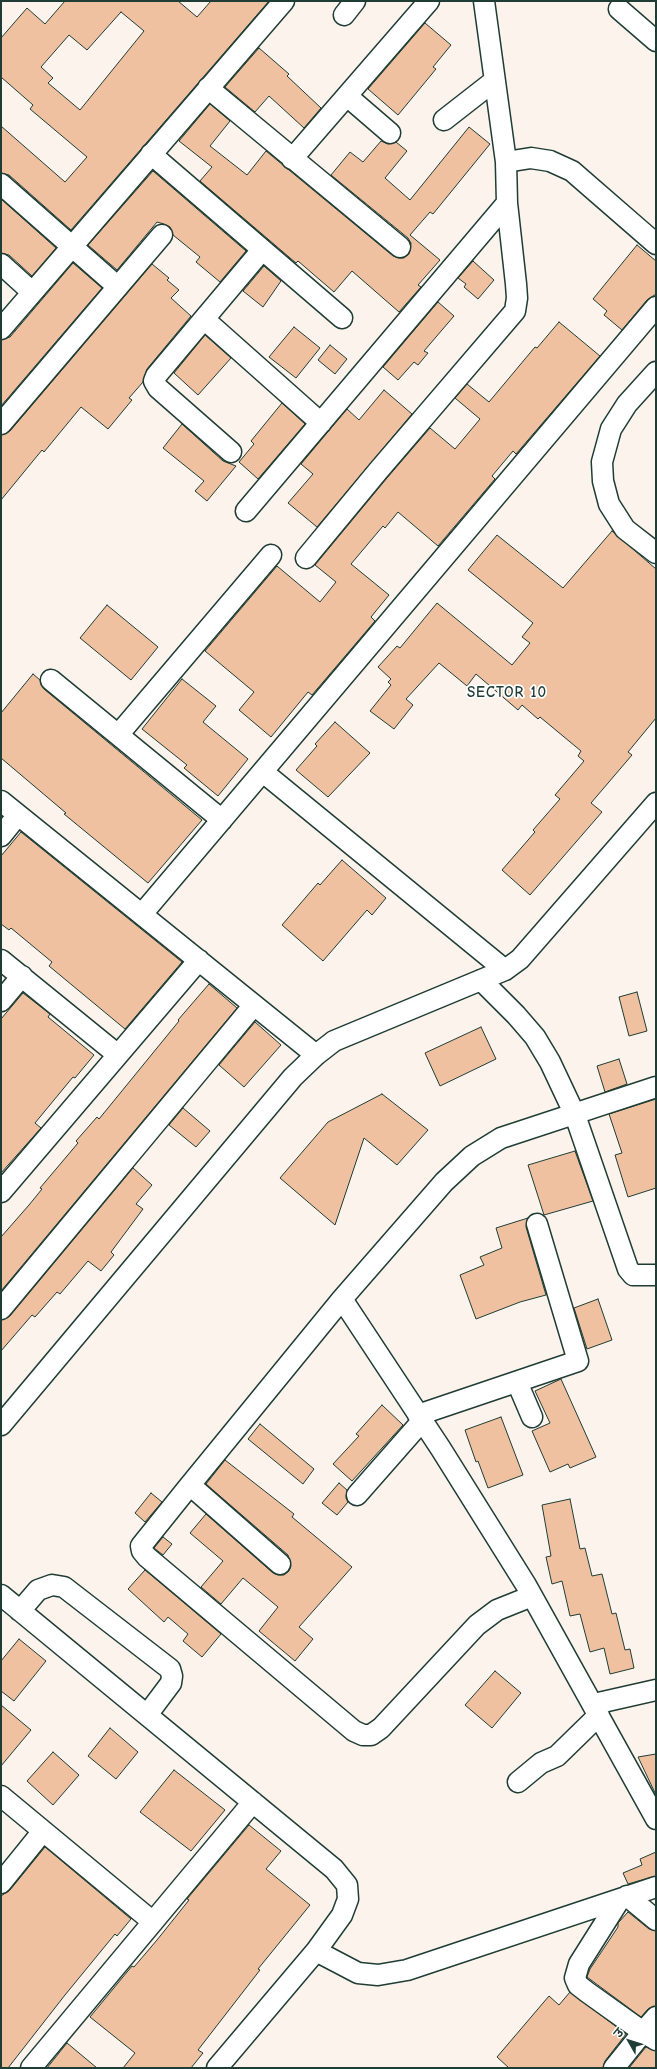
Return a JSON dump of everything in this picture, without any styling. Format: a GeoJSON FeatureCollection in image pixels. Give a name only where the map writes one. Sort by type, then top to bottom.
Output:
{"type":"FeatureCollection","features":[{"type":"Feature","properties":{"kind":"street"},"geometry":{"type":"LineString","coordinates":[[1,329],[71,246],[284,1]]}},
{"type":"Feature","properties":{"kind":"street"},"geometry":{"type":"LineString","coordinates":[[292,159],[428,1]]}},
{"type":"Feature","properties":{"kind":"street"},"geometry":{"type":"LineString","coordinates":[[306,558],[378,471],[515,311],[516,284],[507,203],[506,162],[484,1]]}},
{"type":"Feature","properties":{"kind":"street"},"geometry":{"type":"LineString","coordinates":[[620,9],[656,41]]}},
{"type":"Feature","properties":{"kind":"street"},"geometry":{"type":"LineString","coordinates":[[444,120],[494,81]]}},
{"type":"Feature","properties":{"kind":"street"},"geometry":{"type":"LineString","coordinates":[[208,88],[400,247]]}},
{"type":"Feature","properties":{"kind":"street"},"geometry":{"type":"LineString","coordinates":[[347,96],[390,133]]}},
{"type":"Feature","properties":{"kind":"street"},"geometry":{"type":"LineString","coordinates":[[151,154],[342,318]]}},
{"type":"Feature","properties":{"kind":"street"},"geometry":{"type":"LineString","coordinates":[[506,162],[531,158],[550,160],[572,171],[656,244]]}},
{"type":"Feature","properties":{"kind":"street"},"geometry":{"type":"LineString","coordinates":[[1,184],[118,287]]}},
{"type":"Feature","properties":{"kind":"street"},"geometry":{"type":"LineString","coordinates":[[246,511],[507,203]]}},
{"type":"Feature","properties":{"kind":"street"},"geometry":{"type":"LineString","coordinates":[[1,424],[162,235]]}},
{"type":"Feature","properties":{"kind":"street"},"geometry":{"type":"LineString","coordinates":[[231,452],[158,388],[154,381],[156,376],[262,250]]}},
{"type":"Feature","properties":{"kind":"street"},"geometry":{"type":"LineString","coordinates":[[1,264],[32,292]]}},
{"type":"Feature","properties":{"kind":"street"},"geometry":{"type":"LineString","coordinates":[[142,914],[656,307]]}},
{"type":"Feature","properties":{"kind":"street"},"geometry":{"type":"LineString","coordinates":[[204,319],[321,423]]}},
{"type":"Feature","properties":{"kind":"street"},"geometry":{"type":"LineString","coordinates":[[656,372],[627,404],[611,429],[602,462],[603,480],[609,504],[625,529],[656,553]]}},
{"type":"Feature","properties":{"kind":"street"},"geometry":{"type":"LineString","coordinates":[[118,735],[271,555]]}},
{"type":"Feature","properties":{"kind":"street"},"geometry":{"type":"LineString","coordinates":[[51,680],[222,820]]}},
{"type":"Feature","properties":{"kind":"street"},"geometry":{"type":"LineString","coordinates":[[262,772],[505,970]]}},
{"type":"Feature","properties":{"kind":"street"},"geometry":{"type":"LineString","coordinates":[[1,801],[316,1055]]}},
{"type":"Feature","properties":{"kind":"street"},"geometry":{"type":"LineString","coordinates":[[3,1418],[293,1077],[316,1055],[334,1041],[505,970],[520,959],[656,803]]}},
{"type":"Feature","properties":{"kind":"street"},"geometry":{"type":"LineString","coordinates":[[1,836],[18,815]]}},
{"type":"Feature","properties":{"kind":"street"},"geometry":{"type":"LineString","coordinates":[[1,960],[118,1055]]}},
{"type":"Feature","properties":{"kind":"street"},"geometry":{"type":"LineString","coordinates":[[1,1192],[199,960]]}},
{"type":"Feature","properties":{"kind":"street"},"geometry":{"type":"LineString","coordinates":[[1,1001],[22,976]]}},
{"type":"Feature","properties":{"kind":"street"},"geometry":{"type":"LineString","coordinates":[[481,980],[535,1037],[550,1062],[575,1115],[628,1269],[633,1275],[656,1275]]}},
{"type":"Feature","properties":{"kind":"street"},"geometry":{"type":"LineString","coordinates":[[1,1309],[254,1005]]}},
{"type":"Feature","properties":{"kind":"street"},"geometry":{"type":"LineString","coordinates":[[532,1596],[497,1610],[477,1624],[381,1728],[371,1735],[363,1735],[354,1731],[142,1551],[141,1546],[144,1540],[342,1299],[444,1182],[472,1156],[501,1138],[575,1115],[656,1087]]}},
{"type":"Feature","properties":{"kind":"street"},"geometry":{"type":"LineString","coordinates":[[357,1495],[420,1418],[578,1361],[537,1224]]}},
{"type":"Feature","properties":{"kind":"street"},"geometry":{"type":"LineString","coordinates":[[342,1299],[420,1418],[532,1596],[656,1819]]}},
{"type":"Feature","properties":{"kind":"street"},"geometry":{"type":"LineString","coordinates":[[517,1382],[532,1417]]}},
{"type":"Feature","properties":{"kind":"street"},"geometry":{"type":"LineString","coordinates":[[190,1485],[280,1564]]}},
{"type":"Feature","properties":{"kind":"street"},"geometry":{"type":"LineString","coordinates":[[20,1610],[38,1590],[52,1585],[64,1587],[170,1669],[172,1676],[171,1683],[147,1715]]}},
{"type":"Feature","properties":{"kind":"street"},"geometry":{"type":"LineString","coordinates":[[1,1595],[334,1869],[347,1885],[348,1899],[342,1915],[316,1951],[217,2068]]}},
{"type":"Feature","properties":{"kind":"street"},"geometry":{"type":"LineString","coordinates":[[518,1782],[541,1763],[557,1756],[596,1710],[656,1690]]}},
{"type":"Feature","properties":{"kind":"street"},"geometry":{"type":"LineString","coordinates":[[1,1796],[153,1922]]}},
{"type":"Feature","properties":{"kind":"street"},"geometry":{"type":"LineString","coordinates":[[31,2068],[253,1802]]}},
{"type":"Feature","properties":{"kind":"street"},"geometry":{"type":"LineString","coordinates":[[1,1883],[43,1831]]}},
{"type":"Feature","properties":{"kind":"street"},"geometry":{"type":"LineString","coordinates":[[316,1951],[358,1973],[378,1975],[407,1970],[656,1887]]}},
{"type":"Feature","properties":{"kind":"street"},"geometry":{"type":"LineString","coordinates":[[623,1898],[656,1920]]}},
{"type":"Feature","properties":{"kind":"street"},"geometry":{"type":"LineString","coordinates":[[623,1898],[580,1964],[575,1978],[578,1984],[587,1992],[649,2036]]}},
{"type":"Feature","properties":{"kind":"street"},"geometry":{"type":"LineString","coordinates":[[614,2068],[649,2036],[656,2017]]}},
{"type":"Feature","properties":{"kind":"building"},"geometry":{"type":"Polygon","coordinates":[[[65,1],[178,1],[197,17],[211,1],[269,1],[71,230],[9,175],[1,173],[1,126],[65,182],[87,157],[30,109],[33,105],[1,77],[1,38],[27,8],[45,24],[65,1]],[[121,12],[87,50],[69,35],[41,67],[53,78],[48,83],[80,110],[144,31],[121,12]]]}},
{"type":"Feature","properties":{"kind":"building"},"geometry":{"type":"Polygon","coordinates":[[[425,23],[451,45],[433,67],[436,69],[398,115],[368,89],[425,23]]]}},
{"type":"Feature","properties":{"kind":"building"},"geometry":{"type":"Polygon","coordinates":[[[259,48],[289,74],[287,76],[321,108],[304,128],[269,96],[255,112],[225,87],[259,48]]]}},
{"type":"Feature","properties":{"kind":"building"},"geometry":{"type":"Polygon","coordinates":[[[210,104],[230,121],[210,146],[247,175],[266,151],[393,256],[398,258],[404,258],[409,254],[411,243],[408,238],[331,175],[350,152],[363,162],[381,141],[388,144],[396,142],[407,151],[385,178],[410,200],[469,127],[490,144],[433,214],[430,212],[410,235],[440,260],[418,285],[421,287],[399,312],[352,271],[334,292],[298,261],[296,263],[200,181],[212,167],[179,141],[210,104]]]}},
{"type":"Feature","properties":{"kind":"building"},"geometry":{"type":"Polygon","coordinates":[[[153,171],[246,251],[220,282],[196,262],[200,257],[173,235],[170,227],[157,222],[117,270],[88,245],[153,171]]]}},
{"type":"Feature","properties":{"kind":"building"},"geometry":{"type":"Polygon","coordinates":[[[1,199],[56,248],[32,276],[9,255],[1,253],[1,199]]]}},
{"type":"Feature","properties":{"kind":"building"},"geometry":{"type":"Polygon","coordinates":[[[637,245],[656,261],[656,294],[647,300],[622,330],[604,315],[607,311],[593,299],[637,245]]]}},
{"type":"Feature","properties":{"kind":"building"},"geometry":{"type":"Polygon","coordinates":[[[473,261],[494,280],[478,299],[464,287],[466,284],[458,278],[473,261]]]}},
{"type":"Feature","properties":{"kind":"building"},"geometry":{"type":"Polygon","coordinates":[[[73,263],[102,288],[1,406],[1,340],[10,337],[73,263]]]}},
{"type":"Feature","properties":{"kind":"building"},"geometry":{"type":"Polygon","coordinates":[[[152,264],[169,278],[167,280],[179,290],[171,298],[191,316],[147,369],[143,382],[129,398],[132,400],[108,429],[81,407],[44,452],[42,450],[1,500],[1,435],[10,431],[152,264]]]}},
{"type":"Feature","properties":{"kind":"building"},"geometry":{"type":"Polygon","coordinates":[[[264,266],[281,281],[263,307],[243,291],[264,266]]]}},
{"type":"Feature","properties":{"kind":"building"},"geometry":{"type":"Polygon","coordinates":[[[438,302],[454,316],[424,351],[428,353],[418,365],[414,362],[398,380],[383,367],[438,302]]]}},
{"type":"Feature","properties":{"kind":"building"},"geometry":{"type":"Polygon","coordinates":[[[559,322],[600,356],[516,454],[513,451],[492,476],[495,479],[438,546],[398,512],[385,528],[383,526],[351,564],[389,595],[371,617],[375,621],[312,695],[308,692],[271,737],[239,710],[254,692],[205,651],[277,566],[320,602],[336,582],[315,565],[430,428],[455,449],[480,419],[455,398],[467,384],[489,402],[535,347],[537,348],[559,322]]]}},
{"type":"Feature","properties":{"kind":"building"},"geometry":{"type":"Polygon","coordinates":[[[294,327],[320,348],[296,378],[269,357],[294,327]]]}},
{"type":"Feature","properties":{"kind":"building"},"geometry":{"type":"Polygon","coordinates":[[[205,335],[231,358],[198,395],[174,373],[205,335]]]}},
{"type":"Feature","properties":{"kind":"building"},"geometry":{"type":"Polygon","coordinates":[[[330,345],[347,359],[335,374],[318,360],[330,345]]]}},
{"type":"Feature","properties":{"kind":"building"},"geometry":{"type":"Polygon","coordinates":[[[384,390],[412,414],[317,527],[288,503],[313,474],[301,464],[347,409],[359,420],[384,390]]]}},
{"type":"Feature","properties":{"kind":"building"},"geometry":{"type":"Polygon","coordinates":[[[282,403],[305,424],[258,479],[239,462],[254,444],[251,441],[282,403]]]}},
{"type":"Feature","properties":{"kind":"building"},"geometry":{"type":"Polygon","coordinates":[[[182,424],[223,461],[236,466],[207,501],[195,491],[204,481],[163,448],[182,424]]]}},
{"type":"Feature","properties":{"kind":"building"},"geometry":{"type":"Polygon","coordinates":[[[612,531],[656,569],[656,718],[628,752],[632,755],[591,803],[602,812],[530,895],[502,870],[535,832],[533,830],[560,799],[555,795],[584,761],[578,756],[581,751],[540,717],[538,719],[522,705],[518,710],[476,674],[467,686],[439,663],[406,699],[413,705],[394,729],[370,711],[391,685],[388,682],[391,679],[378,667],[397,646],[400,648],[437,603],[512,665],[530,643],[522,637],[533,623],[468,570],[497,535],[563,588],[612,531]]]}},
{"type":"Feature","properties":{"kind":"building"},"geometry":{"type":"Polygon","coordinates":[[[107,605],[158,647],[131,680],[80,638],[107,605]]]}},
{"type":"Feature","properties":{"kind":"building"},"geometry":{"type":"Polygon","coordinates":[[[33,674],[40,680],[44,689],[202,820],[148,883],[64,814],[66,813],[1,758],[1,713],[33,674]]]}},
{"type":"Feature","properties":{"kind":"building"},"geometry":{"type":"Polygon","coordinates":[[[182,679],[216,706],[203,722],[248,759],[218,796],[184,768],[187,765],[142,729],[182,679]]]}},
{"type":"Feature","properties":{"kind":"building"},"geometry":{"type":"Polygon","coordinates":[[[335,722],[370,753],[328,797],[296,770],[317,746],[315,744],[335,722]]]}},
{"type":"Feature","properties":{"kind":"building"},"geometry":{"type":"Polygon","coordinates":[[[21,832],[182,962],[125,1029],[49,966],[52,962],[11,928],[9,930],[1,924],[1,856],[21,832]]]}},
{"type":"Feature","properties":{"kind":"building"},"geometry":{"type":"Polygon","coordinates":[[[342,860],[386,898],[372,915],[367,910],[323,961],[282,925],[318,883],[320,885],[342,860]]]}},
{"type":"Feature","properties":{"kind":"building"},"geometry":{"type":"Polygon","coordinates":[[[209,984],[237,1008],[1,1291],[1,1237],[29,1205],[42,1189],[40,1188],[78,1143],[76,1141],[97,1117],[99,1119],[179,1021],[178,1020],[209,984]]]}},
{"type":"Feature","properties":{"kind":"building"},"geometry":{"type":"Polygon","coordinates":[[[637,992],[647,1031],[629,1036],[619,997],[637,992]]]}},
{"type":"Feature","properties":{"kind":"building"},"geometry":{"type":"Polygon","coordinates":[[[23,993],[50,1014],[48,1017],[94,1055],[75,1078],[73,1077],[35,1123],[41,1128],[1,1173],[1,1019],[23,993]]]}},
{"type":"Feature","properties":{"kind":"building"},"geometry":{"type":"Polygon","coordinates":[[[255,1022],[281,1045],[244,1087],[219,1065],[255,1022]]]}},
{"type":"Feature","properties":{"kind":"building"},"geometry":{"type":"Polygon","coordinates":[[[481,1027],[496,1059],[440,1086],[425,1053],[481,1027]]]}},
{"type":"Feature","properties":{"kind":"building"},"geometry":{"type":"Polygon","coordinates":[[[619,1059],[627,1084],[605,1092],[597,1066],[619,1059]]]}},
{"type":"Feature","properties":{"kind":"building"},"geometry":{"type":"Polygon","coordinates":[[[382,1094],[428,1130],[397,1165],[364,1138],[335,1225],[280,1178],[328,1122],[382,1094]]]}},
{"type":"Feature","properties":{"kind":"building"},"geometry":{"type":"Polygon","coordinates":[[[656,1099],[656,1188],[628,1197],[615,1155],[622,1153],[609,1114],[656,1099]]]}},
{"type":"Feature","properties":{"kind":"building"},"geometry":{"type":"Polygon","coordinates":[[[183,1108],[210,1131],[196,1147],[169,1125],[183,1108]]]}},
{"type":"Feature","properties":{"kind":"building"},"geometry":{"type":"Polygon","coordinates":[[[575,1151],[593,1201],[544,1215],[528,1165],[575,1151]]]}},
{"type":"Feature","properties":{"kind":"building"},"geometry":{"type":"Polygon","coordinates":[[[133,1168],[152,1185],[136,1204],[143,1209],[111,1252],[114,1255],[101,1271],[88,1261],[60,1294],[57,1292],[35,1317],[32,1315],[1,1351],[1,1320],[10,1316],[133,1168]]]}},
{"type":"Feature","properties":{"kind":"building"},"geometry":{"type":"Polygon","coordinates":[[[528,1218],[526,1227],[546,1295],[520,1302],[476,1319],[460,1275],[484,1265],[480,1257],[502,1248],[496,1228],[528,1218]]]}},
{"type":"Feature","properties":{"kind":"building"},"geometry":{"type":"Polygon","coordinates":[[[598,1299],[612,1340],[587,1349],[574,1308],[598,1299]]]}},
{"type":"Feature","properties":{"kind":"building"},"geometry":{"type":"Polygon","coordinates":[[[561,1379],[596,1457],[570,1468],[568,1464],[550,1472],[532,1431],[550,1423],[535,1391],[561,1379]]]}},
{"type":"Feature","properties":{"kind":"building"},"geometry":{"type":"Polygon","coordinates":[[[382,1405],[403,1425],[352,1481],[333,1464],[359,1436],[356,1434],[382,1405]]]}},
{"type":"Feature","properties":{"kind":"building"},"geometry":{"type":"Polygon","coordinates":[[[501,1417],[523,1475],[488,1488],[478,1461],[476,1462],[465,1430],[501,1417]]]}},
{"type":"Feature","properties":{"kind":"building"},"geometry":{"type":"Polygon","coordinates":[[[260,1424],[314,1469],[303,1484],[248,1439],[260,1424]]]}},
{"type":"Feature","properties":{"kind":"building"},"geometry":{"type":"Polygon","coordinates":[[[225,1460],[294,1514],[292,1517],[352,1567],[299,1627],[313,1639],[295,1661],[259,1631],[278,1607],[243,1578],[221,1604],[201,1587],[223,1561],[190,1533],[206,1514],[273,1573],[284,1575],[289,1571],[291,1566],[288,1555],[206,1484],[225,1460]]]}},
{"type":"Feature","properties":{"kind":"building"},"geometry":{"type":"Polygon","coordinates":[[[339,1483],[347,1490],[346,1498],[348,1502],[337,1515],[322,1503],[339,1483]]]}},
{"type":"Feature","properties":{"kind":"building"},"geometry":{"type":"Polygon","coordinates":[[[151,1493],[162,1502],[145,1522],[135,1513],[151,1493]]]}},
{"type":"Feature","properties":{"kind":"building"},"geometry":{"type":"Polygon","coordinates":[[[570,1499],[580,1549],[585,1548],[592,1576],[602,1574],[612,1614],[616,1613],[625,1650],[630,1649],[634,1668],[610,1674],[604,1648],[590,1652],[580,1614],[570,1616],[562,1581],[552,1584],[546,1557],[551,1556],[542,1505],[570,1499]]]}},
{"type":"Feature","properties":{"kind":"building"},"geometry":{"type":"Polygon","coordinates":[[[163,1537],[172,1544],[163,1555],[154,1548],[163,1537]]]}},
{"type":"Feature","properties":{"kind":"building"},"geometry":{"type":"Polygon","coordinates":[[[145,1570],[221,1634],[202,1657],[183,1641],[188,1634],[168,1617],[164,1622],[128,1589],[145,1570]]]}},
{"type":"Feature","properties":{"kind":"building"},"geometry":{"type":"Polygon","coordinates":[[[19,1639],[46,1661],[14,1701],[1,1691],[1,1661],[19,1639]]]}},
{"type":"Feature","properties":{"kind":"building"},"geometry":{"type":"Polygon","coordinates":[[[495,1671],[521,1693],[492,1728],[465,1705],[495,1671]]]}},
{"type":"Feature","properties":{"kind":"building"},"geometry":{"type":"Polygon","coordinates":[[[1,1705],[31,1730],[1,1766],[1,1705]]]}},
{"type":"Feature","properties":{"kind":"building"},"geometry":{"type":"Polygon","coordinates":[[[110,1728],[138,1752],[116,1779],[88,1756],[110,1728]]]}},
{"type":"Feature","properties":{"kind":"building"},"geometry":{"type":"Polygon","coordinates":[[[53,1752],[79,1775],[53,1805],[27,1781],[53,1752]]]}},
{"type":"Feature","properties":{"kind":"building"},"geometry":{"type":"Polygon","coordinates":[[[656,1754],[656,1795],[638,1757],[656,1754]]]}},
{"type":"Feature","properties":{"kind":"building"},"geometry":{"type":"Polygon","coordinates":[[[174,1770],[225,1810],[191,1851],[140,1812],[174,1770]]]}},
{"type":"Feature","properties":{"kind":"building"},"geometry":{"type":"Polygon","coordinates":[[[249,1825],[281,1851],[266,1869],[310,1905],[258,1969],[260,1970],[198,2050],[203,2053],[191,2068],[123,2068],[135,2053],[90,2017],[132,1966],[134,1967],[157,1940],[189,1900],[187,1899],[249,1825]]]}},
{"type":"Feature","properties":{"kind":"building"},"geometry":{"type":"Polygon","coordinates":[[[45,1847],[131,1919],[117,1936],[115,1934],[8,2068],[1,2068],[1,1896],[10,1890],[45,1847]]]}},
{"type":"Feature","properties":{"kind":"building"},"geometry":{"type":"Polygon","coordinates":[[[656,1852],[656,1876],[628,1884],[623,1873],[642,1865],[640,1859],[656,1852]]]}},
{"type":"Feature","properties":{"kind":"building"},"geometry":{"type":"Polygon","coordinates":[[[628,1912],[649,1929],[656,1931],[656,2006],[648,2009],[641,2017],[587,1977],[590,1969],[618,1927],[618,1923],[628,1912]]]}},
{"type":"Feature","properties":{"kind":"building"},"geometry":{"type":"Polygon","coordinates":[[[570,1992],[626,2034],[605,2061],[603,2068],[509,2068],[497,2057],[549,1996],[559,2005],[570,1992]]]}},
{"type":"Feature","properties":{"kind":"building"},"geometry":{"type":"Polygon","coordinates":[[[67,2043],[97,2068],[47,2068],[67,2043]]]}},
{"type":"Feature","properties":{"kind":"building"},"geometry":{"type":"Polygon","coordinates":[[[646,2047],[656,2051],[656,2068],[629,2068],[646,2047]]]}},
{"type":"Feature","properties":{"kind":"district","name":"SECTOR 10"},"geometry":{"type":"Point","coordinates":[507,693]}}]}
